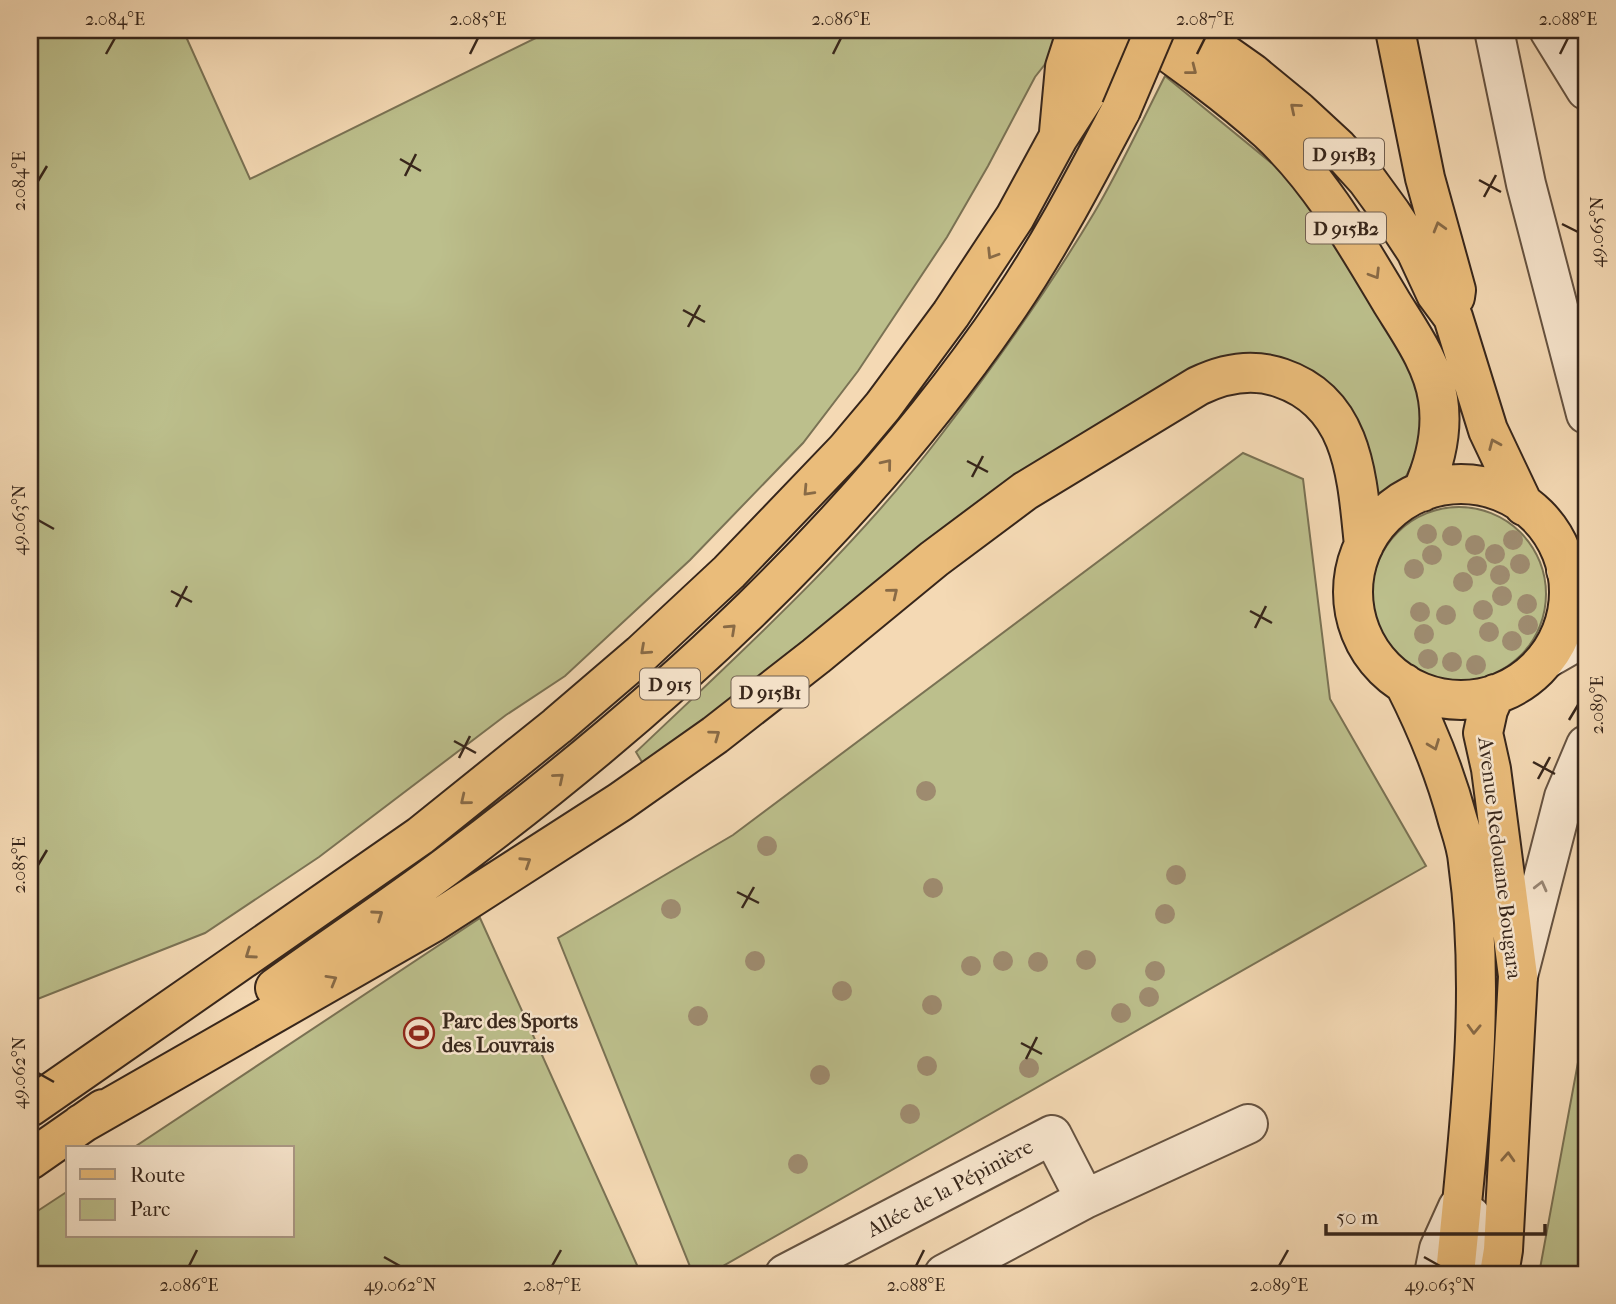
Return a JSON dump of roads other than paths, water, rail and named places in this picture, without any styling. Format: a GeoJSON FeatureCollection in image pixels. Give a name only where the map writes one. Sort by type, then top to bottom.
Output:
{"type":"FeatureCollection","features":[{"type":"Feature","properties":{"kind":"main road"},"geometry":{"type":"LineString","coordinates":[[1077,30],[1079,75]]}},
{"type":"Feature","properties":{"kind":"main road"},"geometry":{"type":"LineString","coordinates":[[1079,75],[1112,30]]}},
{"type":"Feature","properties":{"kind":"main road","name":"D 915B2"},"geometry":{"type":"LineString","coordinates":[[1137,30],[1227,97],[1297,161],[1339,218],[1374,273],[1423,356],[1438,398],[1438,435],[1432,468],[1422,492]]}},
{"type":"Feature","properties":{"kind":"main road","name":"D 915"},"geometry":{"type":"LineString","coordinates":[[30,1160],[445,868],[527,805],[664,689],[771,590],[882,471],[947,390],[1009,305],[1073,203],[1121,110],[1154,30]]}},
{"type":"Feature","properties":{"kind":"main road","name":"D 915B3"},"geometry":{"type":"LineString","coordinates":[[1191,30],[1252,73],[1338,148],[1367,180],[1391,213],[1416,251],[1436,294],[1453,317]]}},
{"type":"Feature","properties":{"kind":"main road"},"geometry":{"type":"LineString","coordinates":[[1395,30],[1425,178],[1456,290],[1453,317],[1488,430],[1524,506]]}},
{"type":"Feature","properties":{"kind":"main road","name":"D 915"},"geometry":{"type":"LineString","coordinates":[[30,1107],[421,836],[578,708],[729,572],[846,450],[910,370],[985,264],[1058,138],[1079,75]]}},
{"type":"Feature","properties":{"kind":"main road","name":"D 915B1"},"geometry":{"type":"LineString","coordinates":[[81,1124],[432,923],[620,802],[715,735],[934,559],[1025,491],[1216,377],[1243,372],[1276,376],[1306,388],[1318,398],[1339,424],[1348,444],[1364,545]]}},
{"type":"Feature","properties":{"kind":"main road"},"geometry":{"type":"LineString","coordinates":[[1475,485],[1509,496],[1524,506],[1547,527],[1556,540],[1576,584],[1568,601],[1566,616],[1555,646],[1546,659],[1524,680],[1496,694],[1472,699],[1448,699],[1418,691],[1393,676],[1375,657],[1357,622],[1355,570],[1364,545],[1378,523],[1409,498],[1439,487],[1475,485]]}},
{"type":"Feature","properties":{"kind":"main road","name":"Avenue Redouane Bougara"},"geometry":{"type":"LineString","coordinates":[[1404,683],[1428,729],[1448,781],[1468,860],[1476,961],[1472,1118],[1455,1274]]}},
{"type":"Feature","properties":{"kind":"main road","name":"Avenue Redouane Bougara"},"geometry":{"type":"LineString","coordinates":[[1496,694],[1486,717],[1483,733],[1491,769],[1518,976],[1496,1268]]}},
{"type":"Feature","properties":{"kind":"street"},"geometry":{"type":"LineString","coordinates":[[1494,30],[1526,184],[1586,414]]}},
{"type":"Feature","properties":{"kind":"street"},"geometry":{"type":"LineString","coordinates":[[1549,30],[1586,90]]}},
{"type":"Feature","properties":{"kind":"street"},"geometry":{"type":"LineString","coordinates":[[1546,659],[1586,636]]}},
{"type":"Feature","properties":{"kind":"street"},"geometry":{"type":"LineString","coordinates":[[1518,976],[1564,797],[1586,745]]}},
{"type":"Feature","properties":{"kind":"street"},"geometry":{"type":"LineString","coordinates":[[944,1274],[1085,1199],[1248,1125]]}},
{"type":"Feature","properties":{"kind":"street","name":"Allée de la Pépinière"},"geometry":{"type":"LineString","coordinates":[[785,1274],[1052,1135],[1085,1199]]}},
{"type":"Feature","properties":{"kind":"street"},"geometry":{"type":"LineString","coordinates":[[1462,1199],[1496,1268]]}},
{"type":"Feature","properties":{"kind":"street"},"geometry":{"type":"LineString","coordinates":[[1434,1274],[1438,1249],[1462,1199]]}},
{"type":"Feature","properties":{"kind":"place","name":"Parc des Sports des Louvrais"},"geometry":{"type":"Point","coordinates":[419,1033]}}]}
